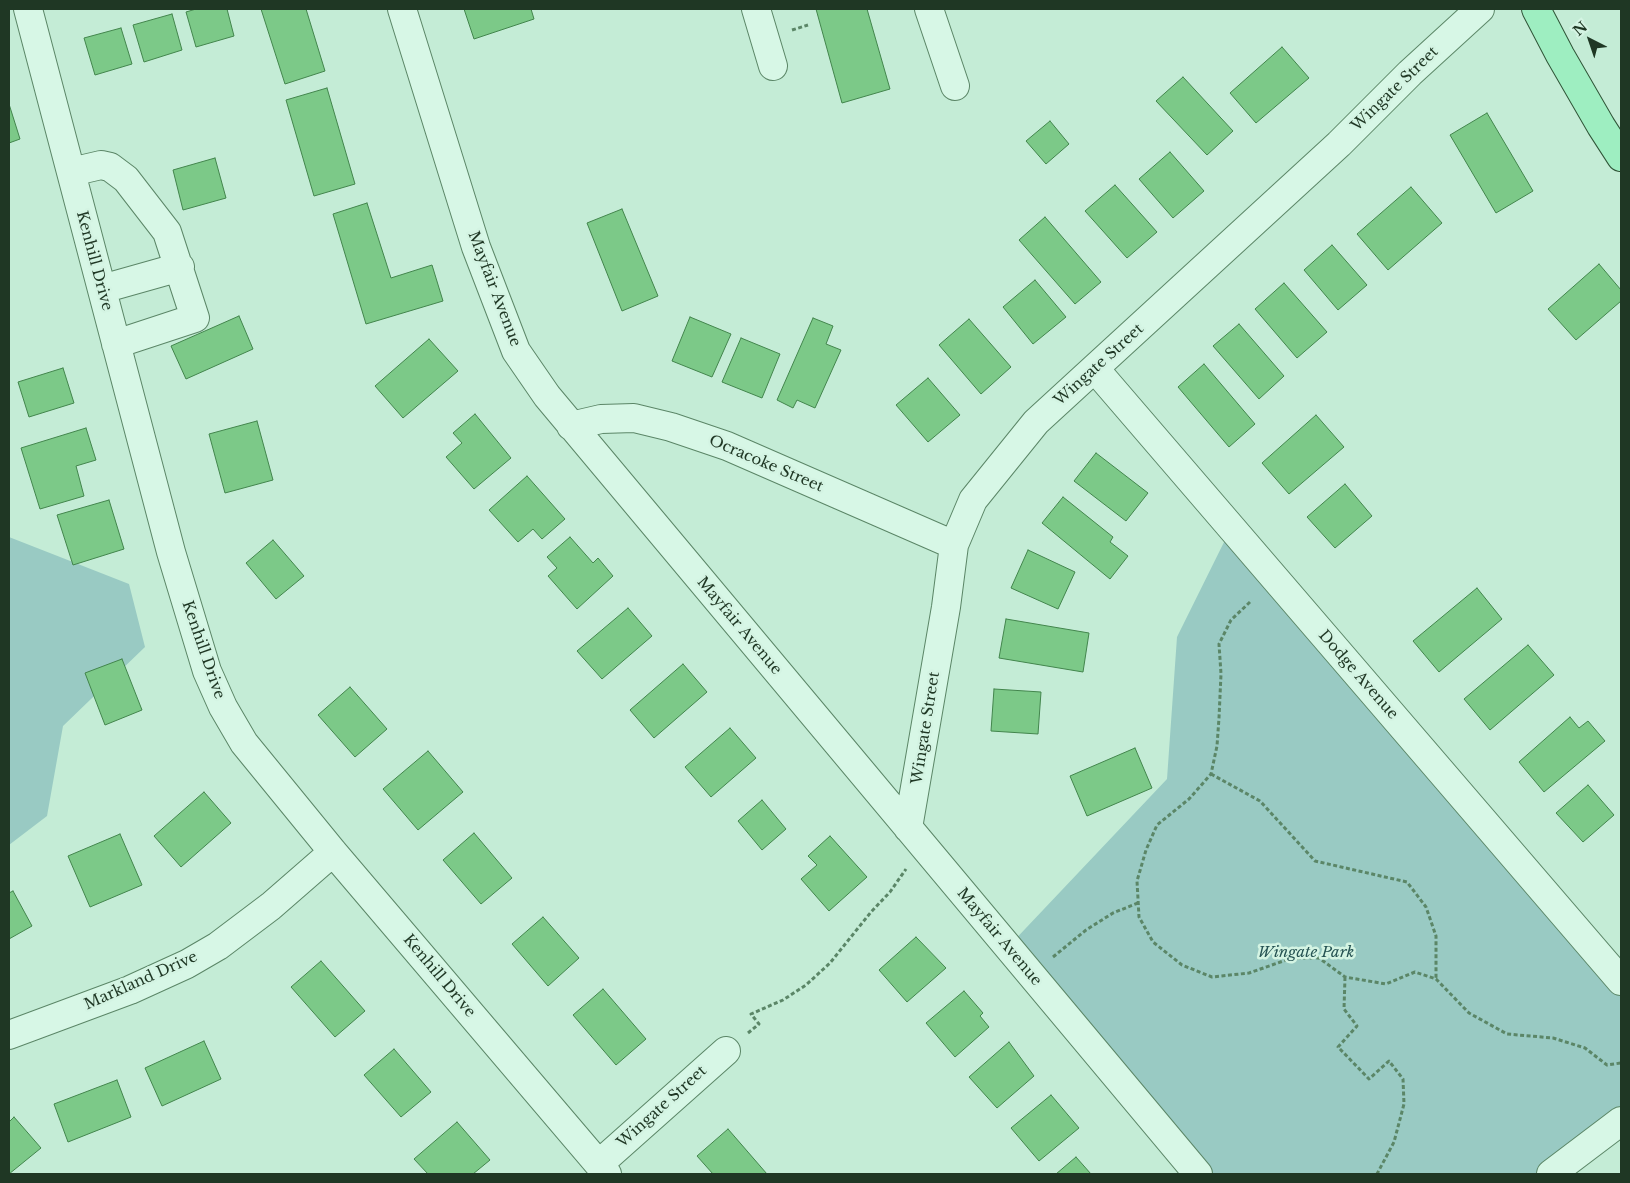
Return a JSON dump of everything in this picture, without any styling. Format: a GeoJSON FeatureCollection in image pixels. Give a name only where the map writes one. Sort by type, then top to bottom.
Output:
{"type":"FeatureCollection","features":[{"type":"Feature","properties":{"kind":"main road"},"geometry":{"type":"LineString","coordinates":[[1536,9],[1578,87],[1621,157]]}},
{"type":"Feature","properties":{"kind":"street","name":"Kenhill Drive"},"geometry":{"type":"LineString","coordinates":[[28,9],[171,552],[208,671],[223,707],[244,742],[333,852],[603,1169]]}},
{"type":"Feature","properties":{"kind":"street","name":"Mayfair Avenue"},"geometry":{"type":"LineString","coordinates":[[402,9],[476,247],[516,350],[547,396],[1198,1174]]}},
{"type":"Feature","properties":{"kind":"street"},"geometry":{"type":"LineString","coordinates":[[756,9],[773,66]]}},
{"type":"Feature","properties":{"kind":"street"},"geometry":{"type":"LineString","coordinates":[[929,9],[955,86]]}},
{"type":"Feature","properties":{"kind":"street","name":"Wingate Street"},"geometry":{"type":"LineString","coordinates":[[908,828],[946,607],[954,545],[973,500],[1036,422],[1339,144],[1410,73],[1480,9]]}},
{"type":"Feature","properties":{"kind":"street"},"geometry":{"type":"LineString","coordinates":[[71,172],[101,165],[110,167],[126,179],[167,232],[180,267],[195,318],[116,344]]}},
{"type":"Feature","properties":{"kind":"street"},"geometry":{"type":"LineString","coordinates":[[102,289],[180,267]]}},
{"type":"Feature","properties":{"kind":"street","name":"Dodge Avenue"},"geometry":{"type":"LineString","coordinates":[[1095,369],[1621,981]]}},
{"type":"Feature","properties":{"kind":"street","name":"Ocracoke Street"},"geometry":{"type":"LineString","coordinates":[[571,426],[601,419],[634,418],[672,427],[727,446],[954,545]]}},
{"type":"Feature","properties":{"kind":"street","name":"Markland Drive"},"geometry":{"type":"LineString","coordinates":[[9,1035],[130,990],[187,964],[218,946],[271,906],[333,852]]}},
{"type":"Feature","properties":{"kind":"street","name":"Wingate Street"},"geometry":{"type":"LineString","coordinates":[[603,1169],[726,1051]]}},
{"type":"Feature","properties":{"kind":"street"},"geometry":{"type":"LineString","coordinates":[[1551,1174],[1621,1120]]}},
{"type":"Feature","properties":{"kind":"path"},"geometry":{"type":"LineString","coordinates":[[1250,602],[1231,620],[1218,644],[1221,674],[1219,718],[1217,746],[1211,774],[1189,799],[1157,825],[1146,850],[1137,881],[1139,917],[1153,942],[1182,965],[1212,977],[1249,973],[1292,958],[1319,958],[1345,977],[1386,984],[1415,972],[1436,979],[1469,1013],[1507,1034],[1553,1038],[1585,1048],[1607,1065],[1621,1063]]}},
{"type":"Feature","properties":{"kind":"path"},"geometry":{"type":"LineString","coordinates":[[1211,774],[1260,801],[1316,861],[1406,882],[1426,907],[1436,936],[1436,979]]}},
{"type":"Feature","properties":{"kind":"path"},"geometry":{"type":"LineString","coordinates":[[726,1051],[759,1024],[751,1014],[798,990],[830,964],[870,912],[890,892],[907,868],[926,849]]}},
{"type":"Feature","properties":{"kind":"path"},"geometry":{"type":"LineString","coordinates":[[1052,958],[1086,930],[1112,913],[1138,903]]}},
{"type":"Feature","properties":{"kind":"path"},"geometry":{"type":"LineString","coordinates":[[1345,977],[1344,1009],[1357,1026],[1338,1047],[1369,1079],[1389,1062],[1403,1078],[1404,1104],[1394,1142],[1377,1174]]}},
{"type":"Feature","properties":{"kind":"green space","name":"Wingate Park"},"geometry":{"type":"Polygon","coordinates":[[[1231,528],[1621,981],[1621,1121],[1551,1174],[1198,1174],[1008,947],[1167,779],[1177,637],[1231,528]]]}},
{"type":"Feature","properties":{"kind":"green space"},"geometry":{"type":"Polygon","coordinates":[[[9,537],[129,584],[145,647],[63,726],[47,816],[9,845],[9,537]]]}},
{"type":"Feature","properties":{"kind":"building"},"geometry":{"type":"Polygon","coordinates":[[[196,9],[227,9],[234,36],[196,47],[186,12],[196,9]]]}},
{"type":"Feature","properties":{"kind":"building"},"geometry":{"type":"Polygon","coordinates":[[[261,9],[306,9],[325,71],[285,84],[261,9]]]}},
{"type":"Feature","properties":{"kind":"building"},"geometry":{"type":"Polygon","coordinates":[[[464,9],[531,9],[534,19],[474,39],[464,9]]]}},
{"type":"Feature","properties":{"kind":"building"},"geometry":{"type":"Polygon","coordinates":[[[816,9],[867,9],[890,89],[842,103],[816,9]]]}},
{"type":"Feature","properties":{"kind":"building"},"geometry":{"type":"Polygon","coordinates":[[[172,14],[182,50],[144,62],[133,25],[172,14]]]}},
{"type":"Feature","properties":{"kind":"building"},"geometry":{"type":"Polygon","coordinates":[[[121,28],[132,64],[95,75],[84,38],[121,28]]]}},
{"type":"Feature","properties":{"kind":"building"},"geometry":{"type":"Polygon","coordinates":[[[1282,47],[1309,78],[1256,123],[1230,93],[1282,47]]]}},
{"type":"Feature","properties":{"kind":"building"},"geometry":{"type":"Polygon","coordinates":[[[1183,77],[1233,131],[1207,155],[1156,101],[1183,77]]]}},
{"type":"Feature","properties":{"kind":"building"},"geometry":{"type":"Polygon","coordinates":[[[327,88],[355,184],[314,196],[286,100],[327,88]]]}},
{"type":"Feature","properties":{"kind":"building"},"geometry":{"type":"Polygon","coordinates":[[[9,104],[20,139],[9,143],[9,104]]]}},
{"type":"Feature","properties":{"kind":"building"},"geometry":{"type":"Polygon","coordinates":[[[1487,113],[1533,191],[1496,213],[1450,135],[1487,113]]]}},
{"type":"Feature","properties":{"kind":"building"},"geometry":{"type":"Polygon","coordinates":[[[1050,121],[1069,144],[1046,164],[1026,141],[1050,121]]]}},
{"type":"Feature","properties":{"kind":"building"},"geometry":{"type":"Polygon","coordinates":[[[1170,152],[1204,191],[1173,218],[1139,179],[1170,152]]]}},
{"type":"Feature","properties":{"kind":"building"},"geometry":{"type":"Polygon","coordinates":[[[215,158],[226,198],[183,210],[173,170],[215,158]]]}},
{"type":"Feature","properties":{"kind":"building"},"geometry":{"type":"Polygon","coordinates":[[[1115,185],[1157,232],[1127,258],[1085,211],[1115,185]]]}},
{"type":"Feature","properties":{"kind":"building"},"geometry":{"type":"Polygon","coordinates":[[[1411,187],[1442,223],[1388,270],[1357,234],[1411,187]]]}},
{"type":"Feature","properties":{"kind":"building"},"geometry":{"type":"Polygon","coordinates":[[[367,203],[391,278],[432,265],[443,301],[366,324],[333,214],[367,203]]]}},
{"type":"Feature","properties":{"kind":"building"},"geometry":{"type":"Polygon","coordinates":[[[622,209],[658,296],[622,311],[587,223],[622,209]]]}},
{"type":"Feature","properties":{"kind":"building"},"geometry":{"type":"Polygon","coordinates":[[[1045,217],[1101,282],[1075,304],[1019,240],[1045,217]]]}},
{"type":"Feature","properties":{"kind":"building"},"geometry":{"type":"Polygon","coordinates":[[[1332,245],[1367,285],[1338,310],[1304,270],[1332,245]]]}},
{"type":"Feature","properties":{"kind":"building"},"geometry":{"type":"Polygon","coordinates":[[[1599,264],[1621,290],[1621,301],[1576,340],[1548,309],[1599,264]]]}},
{"type":"Feature","properties":{"kind":"building"},"geometry":{"type":"Polygon","coordinates":[[[1035,280],[1066,317],[1033,344],[1003,307],[1035,280]]]}},
{"type":"Feature","properties":{"kind":"building"},"geometry":{"type":"Polygon","coordinates":[[[1284,283],[1327,332],[1297,358],[1255,309],[1284,283]]]}},
{"type":"Feature","properties":{"kind":"building"},"geometry":{"type":"Polygon","coordinates":[[[239,316],[253,349],[186,379],[171,346],[239,316]]]}},
{"type":"Feature","properties":{"kind":"building"},"geometry":{"type":"Polygon","coordinates":[[[690,317],[731,334],[712,377],[672,361],[690,317]]]}},
{"type":"Feature","properties":{"kind":"building"},"geometry":{"type":"Polygon","coordinates":[[[813,318],[833,326],[826,344],[841,350],[815,408],[797,400],[793,408],[777,400],[813,318]]]}},
{"type":"Feature","properties":{"kind":"building"},"geometry":{"type":"Polygon","coordinates":[[[969,319],[1011,367],[981,394],[939,345],[969,319]]]}},
{"type":"Feature","properties":{"kind":"building"},"geometry":{"type":"Polygon","coordinates":[[[1239,324],[1284,376],[1259,399],[1213,346],[1239,324]]]}},
{"type":"Feature","properties":{"kind":"building"},"geometry":{"type":"Polygon","coordinates":[[[741,338],[780,354],[762,398],[722,382],[741,338]]]}},
{"type":"Feature","properties":{"kind":"building"},"geometry":{"type":"Polygon","coordinates":[[[429,339],[458,371],[403,418],[375,386],[429,339]]]}},
{"type":"Feature","properties":{"kind":"building"},"geometry":{"type":"Polygon","coordinates":[[[1204,364],[1255,424],[1229,447],[1178,387],[1204,364]]]}},
{"type":"Feature","properties":{"kind":"building"},"geometry":{"type":"Polygon","coordinates":[[[63,368],[74,403],[29,417],[18,382],[63,368]]]}},
{"type":"Feature","properties":{"kind":"building"},"geometry":{"type":"Polygon","coordinates":[[[928,378],[960,415],[928,442],[896,405],[928,378]]]}},
{"type":"Feature","properties":{"kind":"building"},"geometry":{"type":"Polygon","coordinates":[[[475,414],[511,458],[474,489],[446,457],[462,443],[453,433],[475,414]]]}},
{"type":"Feature","properties":{"kind":"building"},"geometry":{"type":"Polygon","coordinates":[[[1316,415],[1344,447],[1289,494],[1262,463],[1316,415]]]}},
{"type":"Feature","properties":{"kind":"building"},"geometry":{"type":"Polygon","coordinates":[[[257,421],[273,480],[225,493],[209,434],[257,421]]]}},
{"type":"Feature","properties":{"kind":"building"},"geometry":{"type":"Polygon","coordinates":[[[86,428],[96,460],[76,466],[84,496],[40,509],[21,448],[86,428]]]}},
{"type":"Feature","properties":{"kind":"building"},"geometry":{"type":"Polygon","coordinates":[[[1096,453],[1148,493],[1126,521],[1074,481],[1096,453]]]}},
{"type":"Feature","properties":{"kind":"building"},"geometry":{"type":"Polygon","coordinates":[[[527,476],[565,519],[542,539],[533,529],[518,542],[489,510],[527,476]]]}},
{"type":"Feature","properties":{"kind":"building"},"geometry":{"type":"Polygon","coordinates":[[[1345,484],[1372,516],[1335,548],[1307,517],[1345,484]]]}},
{"type":"Feature","properties":{"kind":"building"},"geometry":{"type":"Polygon","coordinates":[[[1063,497],[1113,537],[1110,542],[1128,556],[1110,579],[1042,523],[1063,497]]]}},
{"type":"Feature","properties":{"kind":"building"},"geometry":{"type":"Polygon","coordinates":[[[109,500],[124,549],[73,565],[57,515],[109,500]]]}},
{"type":"Feature","properties":{"kind":"building"},"geometry":{"type":"Polygon","coordinates":[[[570,537],[593,563],[598,558],[613,576],[577,609],[548,576],[557,568],[547,557],[570,537]]]}},
{"type":"Feature","properties":{"kind":"building"},"geometry":{"type":"Polygon","coordinates":[[[273,540],[304,576],[276,599],[246,563],[273,540]]]}},
{"type":"Feature","properties":{"kind":"building"},"geometry":{"type":"Polygon","coordinates":[[[1028,550],[1075,572],[1058,609],[1011,588],[1028,550]]]}},
{"type":"Feature","properties":{"kind":"building"},"geometry":{"type":"Polygon","coordinates":[[[1477,588],[1502,619],[1439,672],[1413,641],[1477,588]]]}},
{"type":"Feature","properties":{"kind":"building"},"geometry":{"type":"Polygon","coordinates":[[[628,608],[652,636],[602,679],[577,651],[628,608]]]}},
{"type":"Feature","properties":{"kind":"building"},"geometry":{"type":"Polygon","coordinates":[[[1006,619],[1089,633],[1083,672],[999,658],[1006,619]]]}},
{"type":"Feature","properties":{"kind":"building"},"geometry":{"type":"Polygon","coordinates":[[[1528,645],[1554,675],[1490,730],[1464,699],[1528,645]]]}},
{"type":"Feature","properties":{"kind":"building"},"geometry":{"type":"Polygon","coordinates":[[[122,659],[142,710],[105,725],[85,673],[122,659]]]}},
{"type":"Feature","properties":{"kind":"building"},"geometry":{"type":"Polygon","coordinates":[[[683,664],[707,692],[654,738],[630,710],[683,664]]]}},
{"type":"Feature","properties":{"kind":"building"},"geometry":{"type":"Polygon","coordinates":[[[350,687],[387,729],[355,757],[318,715],[350,687]]]}},
{"type":"Feature","properties":{"kind":"building"},"geometry":{"type":"Polygon","coordinates":[[[994,689],[1041,692],[1038,734],[991,731],[994,689]]]}},
{"type":"Feature","properties":{"kind":"building"},"geometry":{"type":"Polygon","coordinates":[[[1570,717],[1579,728],[1588,721],[1605,741],[1544,792],[1519,762],[1570,717]]]}},
{"type":"Feature","properties":{"kind":"building"},"geometry":{"type":"Polygon","coordinates":[[[730,728],[756,758],[711,797],[685,767],[730,728]]]}},
{"type":"Feature","properties":{"kind":"building"},"geometry":{"type":"Polygon","coordinates":[[[1135,748],[1152,788],[1087,816],[1070,776],[1135,748]]]}},
{"type":"Feature","properties":{"kind":"building"},"geometry":{"type":"Polygon","coordinates":[[[428,751],[463,792],[418,830],[383,789],[428,751]]]}},
{"type":"Feature","properties":{"kind":"building"},"geometry":{"type":"Polygon","coordinates":[[[1588,785],[1614,815],[1583,842],[1556,813],[1588,785]]]}},
{"type":"Feature","properties":{"kind":"building"},"geometry":{"type":"Polygon","coordinates":[[[204,792],[231,823],[181,867],[154,836],[204,792]]]}},
{"type":"Feature","properties":{"kind":"building"},"geometry":{"type":"Polygon","coordinates":[[[762,800],[786,829],[762,850],[738,821],[762,800]]]}},
{"type":"Feature","properties":{"kind":"building"},"geometry":{"type":"Polygon","coordinates":[[[474,833],[512,878],[481,904],[443,860],[474,833]]]}},
{"type":"Feature","properties":{"kind":"building"},"geometry":{"type":"Polygon","coordinates":[[[120,834],[142,885],[90,907],[68,856],[120,834]]]}},
{"type":"Feature","properties":{"kind":"building"},"geometry":{"type":"Polygon","coordinates":[[[830,836],[867,877],[829,911],[801,879],[817,865],[808,856],[830,836]]]}},
{"type":"Feature","properties":{"kind":"building"},"geometry":{"type":"Polygon","coordinates":[[[13,891],[32,926],[9,939],[9,893],[13,891]]]}},
{"type":"Feature","properties":{"kind":"building"},"geometry":{"type":"Polygon","coordinates":[[[543,917],[579,958],[548,986],[512,944],[543,917]]]}},
{"type":"Feature","properties":{"kind":"building"},"geometry":{"type":"Polygon","coordinates":[[[916,937],[946,968],[907,1002],[879,970],[916,937]]]}},
{"type":"Feature","properties":{"kind":"building"},"geometry":{"type":"Polygon","coordinates":[[[321,961],[365,1011],[335,1037],[291,987],[321,961]]]}},
{"type":"Feature","properties":{"kind":"building"},"geometry":{"type":"Polygon","coordinates":[[[603,989],[646,1039],[616,1065],[573,1015],[603,989]]]}},
{"type":"Feature","properties":{"kind":"building"},"geometry":{"type":"Polygon","coordinates":[[[964,991],[983,1013],[980,1016],[989,1027],[955,1057],[926,1023],[964,991]]]}},
{"type":"Feature","properties":{"kind":"building"},"geometry":{"type":"Polygon","coordinates":[[[204,1041],[221,1079],[162,1106],[145,1068],[204,1041]]]}},
{"type":"Feature","properties":{"kind":"building"},"geometry":{"type":"Polygon","coordinates":[[[1009,1042],[1034,1076],[997,1108],[969,1077],[1009,1042]]]}},
{"type":"Feature","properties":{"kind":"building"},"geometry":{"type":"Polygon","coordinates":[[[394,1049],[431,1092],[401,1117],[364,1075],[394,1049]]]}},
{"type":"Feature","properties":{"kind":"building"},"geometry":{"type":"Polygon","coordinates":[[[117,1080],[131,1117],[68,1142],[54,1104],[117,1080]]]}},
{"type":"Feature","properties":{"kind":"building"},"geometry":{"type":"Polygon","coordinates":[[[1051,1095],[1079,1128],[1039,1161],[1011,1128],[1051,1095]]]}},
{"type":"Feature","properties":{"kind":"building"},"geometry":{"type":"Polygon","coordinates":[[[14,1117],[41,1148],[9,1174],[9,1122],[14,1117]]]}},
{"type":"Feature","properties":{"kind":"building"},"geometry":{"type":"Polygon","coordinates":[[[457,1122],[490,1160],[473,1174],[428,1174],[414,1159],[457,1122]]]}},
{"type":"Feature","properties":{"kind":"building"},"geometry":{"type":"Polygon","coordinates":[[[728,1129],[767,1174],[713,1174],[697,1156],[728,1129]]]}},
{"type":"Feature","properties":{"kind":"building"},"geometry":{"type":"Polygon","coordinates":[[[1076,1157],[1091,1174],[1056,1174],[1076,1157]]]}}]}
